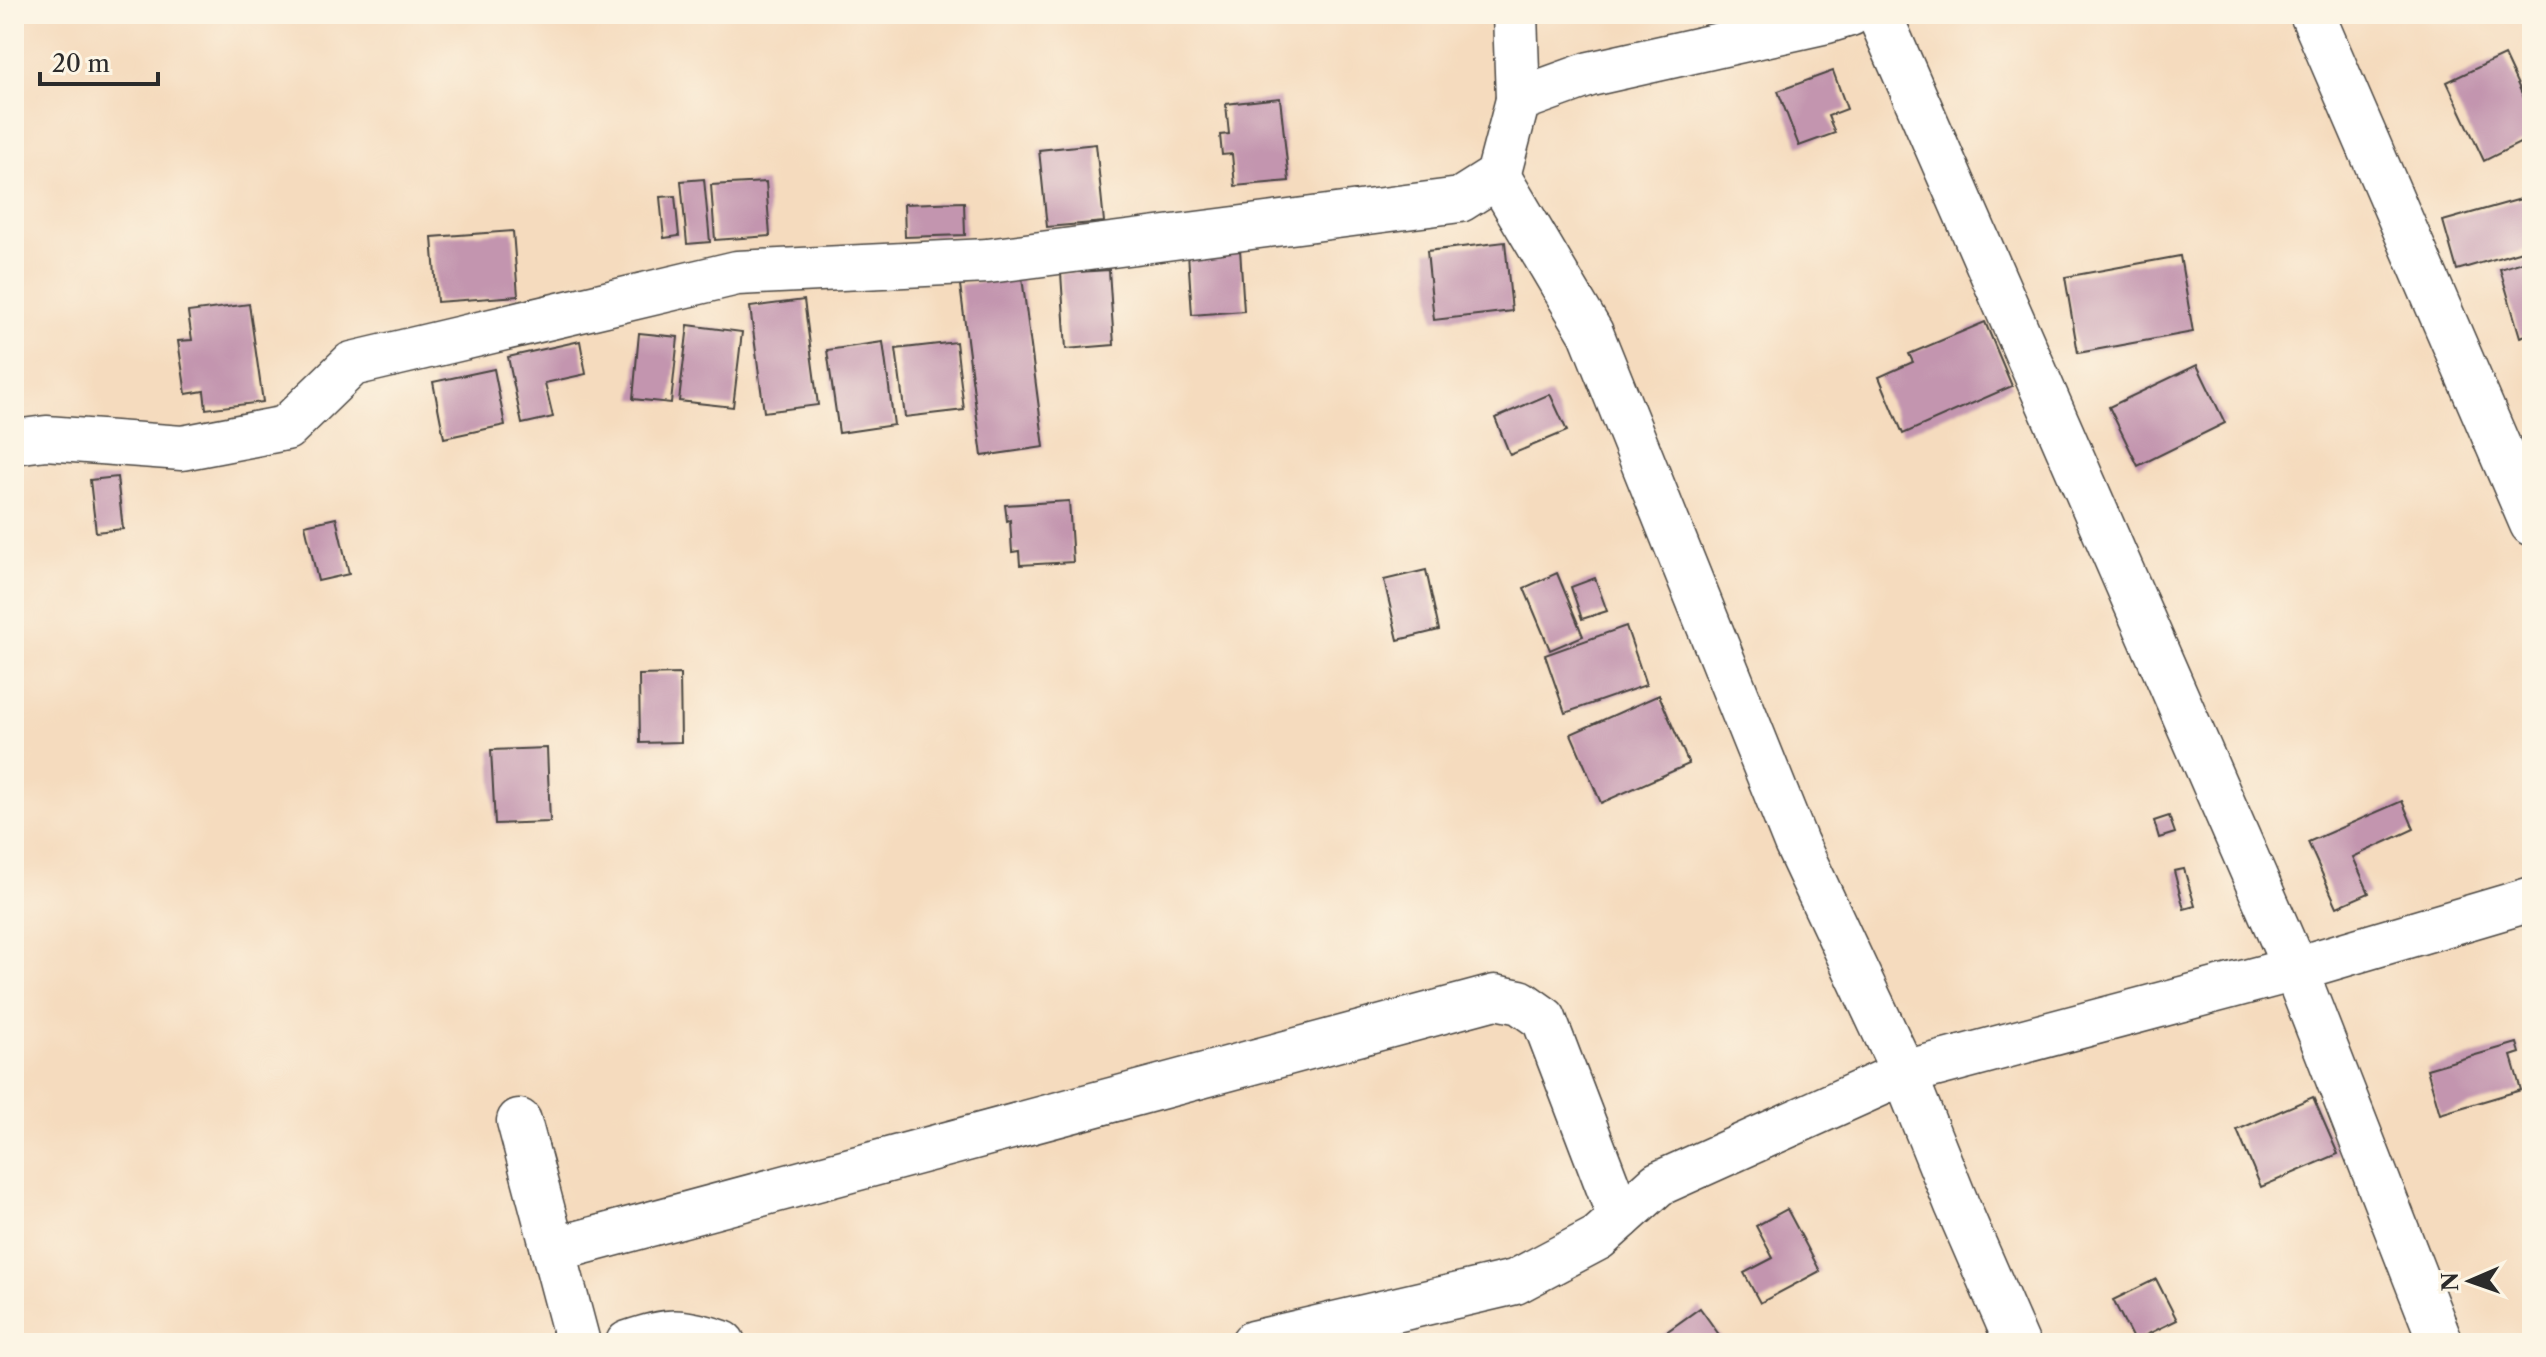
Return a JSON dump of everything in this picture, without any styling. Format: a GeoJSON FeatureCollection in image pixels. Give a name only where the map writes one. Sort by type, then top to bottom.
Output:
{"type":"FeatureCollection","features":[{"type":"Feature","properties":{"kind":"street"},"geometry":{"type":"LineString","coordinates":[[14,442],[46,438],[182,448],[286,428],[352,364],[737,273],[988,261],[1460,200],[1498,176],[1518,100],[1515,14]]}},
{"type":"Feature","properties":{"kind":"street"},"geometry":{"type":"LineString","coordinates":[[1518,100],[1590,74],[1850,14]]}},
{"type":"Feature","properties":{"kind":"street"},"geometry":{"type":"LineString","coordinates":[[1879,14],[2295,969],[2441,1343]]}},
{"type":"Feature","properties":{"kind":"street"},"geometry":{"type":"LineString","coordinates":[[2312,14],[2532,524]]}},
{"type":"Feature","properties":{"kind":"street"},"geometry":{"type":"LineString","coordinates":[[1498,176],[1591,333],[1796,843],[1904,1073],[2017,1343]]}},
{"type":"Feature","properties":{"kind":"street"},"geometry":{"type":"LineString","coordinates":[[1253,1343],[1515,1282],[1598,1238],[1658,1184],[1904,1073],[2295,969],[2532,899]]}},
{"type":"Feature","properties":{"kind":"street"},"geometry":{"type":"LineString","coordinates":[[553,1250],[1495,997],[1520,1002],[1544,1019],[1620,1218]]}},
{"type":"Feature","properties":{"kind":"street"},"geometry":{"type":"LineString","coordinates":[[519,1121],[578,1343]]}},
{"type":"Feature","properties":{"kind":"street"},"geometry":{"type":"LineString","coordinates":[[628,1343],[662,1332],[691,1332],[723,1343]]}},
{"type":"Feature","properties":{"kind":"building"},"geometry":{"type":"Polygon","coordinates":[[[2504,55],[2524,98],[2532,94],[2532,137],[2484,161],[2447,82],[2504,55]]]}},
{"type":"Feature","properties":{"kind":"building"},"geometry":{"type":"Polygon","coordinates":[[[1833,71],[1847,109],[1828,116],[1835,133],[1799,146],[1778,91],[1833,71]]]}},
{"type":"Feature","properties":{"kind":"building"},"geometry":{"type":"Polygon","coordinates":[[[1280,98],[1289,181],[1235,186],[1232,154],[1222,155],[1220,135],[1229,134],[1226,104],[1280,98]]]}},
{"type":"Feature","properties":{"kind":"building"},"geometry":{"type":"Polygon","coordinates":[[[1096,144],[1104,222],[1047,227],[1039,150],[1096,144]]]}},
{"type":"Feature","properties":{"kind":"building"},"geometry":{"type":"Polygon","coordinates":[[[704,179],[710,242],[687,244],[681,181],[704,179]]]}},
{"type":"Feature","properties":{"kind":"building"},"geometry":{"type":"Polygon","coordinates":[[[766,182],[770,236],[715,240],[711,185],[766,182]]]}},
{"type":"Feature","properties":{"kind":"building"},"geometry":{"type":"Polygon","coordinates":[[[675,196],[679,236],[664,238],[660,197],[675,196]]]}},
{"type":"Feature","properties":{"kind":"building"},"geometry":{"type":"Polygon","coordinates":[[[2528,197],[2532,211],[2532,248],[2457,270],[2443,221],[2528,197]]]}},
{"type":"Feature","properties":{"kind":"building"},"geometry":{"type":"Polygon","coordinates":[[[964,202],[965,235],[905,237],[904,204],[964,202]]]}},
{"type":"Feature","properties":{"kind":"building"},"geometry":{"type":"Polygon","coordinates":[[[513,231],[518,296],[437,302],[432,237],[513,231]]]}},
{"type":"Feature","properties":{"kind":"building"},"geometry":{"type":"Polygon","coordinates":[[[1505,242],[1512,311],[1434,320],[1427,251],[1505,242]]]}},
{"type":"Feature","properties":{"kind":"building"},"geometry":{"type":"Polygon","coordinates":[[[1240,249],[1244,311],[1192,315],[1188,253],[1240,249]]]}},
{"type":"Feature","properties":{"kind":"building"},"geometry":{"type":"Polygon","coordinates":[[[2180,256],[2193,332],[2078,353],[2065,277],[2180,256]]]}},
{"type":"Feature","properties":{"kind":"building"},"geometry":{"type":"Polygon","coordinates":[[[2532,259],[2532,333],[2520,337],[2500,269],[2532,259]]]}},
{"type":"Feature","properties":{"kind":"building"},"geometry":{"type":"Polygon","coordinates":[[[1109,270],[1114,345],[1066,349],[1061,273],[1109,270]]]}},
{"type":"Feature","properties":{"kind":"building"},"geometry":{"type":"Polygon","coordinates":[[[1022,277],[1044,447],[982,456],[960,285],[1022,277]]]}},
{"type":"Feature","properties":{"kind":"building"},"geometry":{"type":"Polygon","coordinates":[[[804,300],[818,405],[764,412],[750,307],[804,300]]]}},
{"type":"Feature","properties":{"kind":"building"},"geometry":{"type":"Polygon","coordinates":[[[249,304],[263,402],[206,409],[204,391],[186,394],[178,341],[192,340],[188,312],[249,304]]]}},
{"type":"Feature","properties":{"kind":"building"},"geometry":{"type":"Polygon","coordinates":[[[1985,322],[2012,386],[1903,434],[1879,377],[1913,362],[1909,354],[1985,322]]]}},
{"type":"Feature","properties":{"kind":"building"},"geometry":{"type":"Polygon","coordinates":[[[688,325],[742,332],[733,407],[679,401],[688,325]]]}},
{"type":"Feature","properties":{"kind":"building"},"geometry":{"type":"Polygon","coordinates":[[[639,333],[678,337],[671,403],[633,399],[639,333]]]}},
{"type":"Feature","properties":{"kind":"building"},"geometry":{"type":"Polygon","coordinates":[[[580,341],[586,374],[545,383],[553,417],[522,424],[508,357],[580,341]]]}},
{"type":"Feature","properties":{"kind":"building"},"geometry":{"type":"Polygon","coordinates":[[[883,342],[894,425],[839,433],[827,350],[883,342]]]}},
{"type":"Feature","properties":{"kind":"building"},"geometry":{"type":"Polygon","coordinates":[[[956,342],[964,410],[905,417],[896,349],[956,342]]]}},
{"type":"Feature","properties":{"kind":"building"},"geometry":{"type":"Polygon","coordinates":[[[2197,365],[2225,423],[2138,466],[2109,407],[2197,365]]]}},
{"type":"Feature","properties":{"kind":"building"},"geometry":{"type":"Polygon","coordinates":[[[494,369],[505,425],[444,438],[433,382],[494,369]]]}},
{"type":"Feature","properties":{"kind":"building"},"geometry":{"type":"Polygon","coordinates":[[[1550,394],[1567,431],[1510,455],[1495,418],[1550,394]]]}},
{"type":"Feature","properties":{"kind":"building"},"geometry":{"type":"Polygon","coordinates":[[[117,477],[123,529],[96,532],[90,480],[117,477]]]}},
{"type":"Feature","properties":{"kind":"building"},"geometry":{"type":"Polygon","coordinates":[[[1069,501],[1073,562],[1020,565],[1019,551],[1012,552],[1010,520],[1007,521],[1005,505],[1069,501]]]}},
{"type":"Feature","properties":{"kind":"building"},"geometry":{"type":"Polygon","coordinates":[[[336,518],[349,574],[318,581],[305,525],[336,518]]]}},
{"type":"Feature","properties":{"kind":"building"},"geometry":{"type":"Polygon","coordinates":[[[1426,570],[1439,630],[1398,640],[1384,580],[1426,570]]]}},
{"type":"Feature","properties":{"kind":"building"},"geometry":{"type":"Polygon","coordinates":[[[1557,573],[1583,636],[1550,650],[1524,588],[1557,573]]]}},
{"type":"Feature","properties":{"kind":"building"},"geometry":{"type":"Polygon","coordinates":[[[1595,578],[1607,611],[1582,619],[1571,587],[1595,578]]]}},
{"type":"Feature","properties":{"kind":"building"},"geometry":{"type":"Polygon","coordinates":[[[1626,626],[1646,685],[1565,713],[1545,655],[1626,626]]]}},
{"type":"Feature","properties":{"kind":"building"},"geometry":{"type":"Polygon","coordinates":[[[680,674],[681,742],[640,743],[639,675],[680,674]]]}},
{"type":"Feature","properties":{"kind":"building"},"geometry":{"type":"Polygon","coordinates":[[[1659,695],[1689,764],[1601,803],[1571,734],[1659,695]]]}},
{"type":"Feature","properties":{"kind":"building"},"geometry":{"type":"Polygon","coordinates":[[[547,748],[550,822],[495,824],[491,750],[547,748]]]}},
{"type":"Feature","properties":{"kind":"building"},"geometry":{"type":"Polygon","coordinates":[[[2402,801],[2414,829],[2353,857],[2369,893],[2337,907],[2308,842],[2402,801]]]}},
{"type":"Feature","properties":{"kind":"building"},"geometry":{"type":"Polygon","coordinates":[[[2169,816],[2175,833],[2159,838],[2154,821],[2169,816]]]}},
{"type":"Feature","properties":{"kind":"building"},"geometry":{"type":"Polygon","coordinates":[[[2184,869],[2195,906],[2184,909],[2174,871],[2184,869]]]}},
{"type":"Feature","properties":{"kind":"building"},"geometry":{"type":"Polygon","coordinates":[[[2517,1043],[2520,1053],[2511,1056],[2521,1090],[2440,1114],[2427,1069],[2517,1043]]]}},
{"type":"Feature","properties":{"kind":"building"},"geometry":{"type":"Polygon","coordinates":[[[2313,1097],[2338,1154],[2261,1187],[2237,1130],[2313,1097]]]}},
{"type":"Feature","properties":{"kind":"building"},"geometry":{"type":"Polygon","coordinates":[[[1787,1209],[1820,1271],[1760,1303],[1744,1273],[1773,1258],[1756,1226],[1787,1209]]]}},
{"type":"Feature","properties":{"kind":"building"},"geometry":{"type":"Polygon","coordinates":[[[2156,1279],[2177,1320],[2134,1341],[2113,1300],[2156,1279]]]}},
{"type":"Feature","properties":{"kind":"building"},"geometry":{"type":"Polygon","coordinates":[[[1700,1308],[1725,1343],[1651,1343],[1700,1308]]]}}]}
